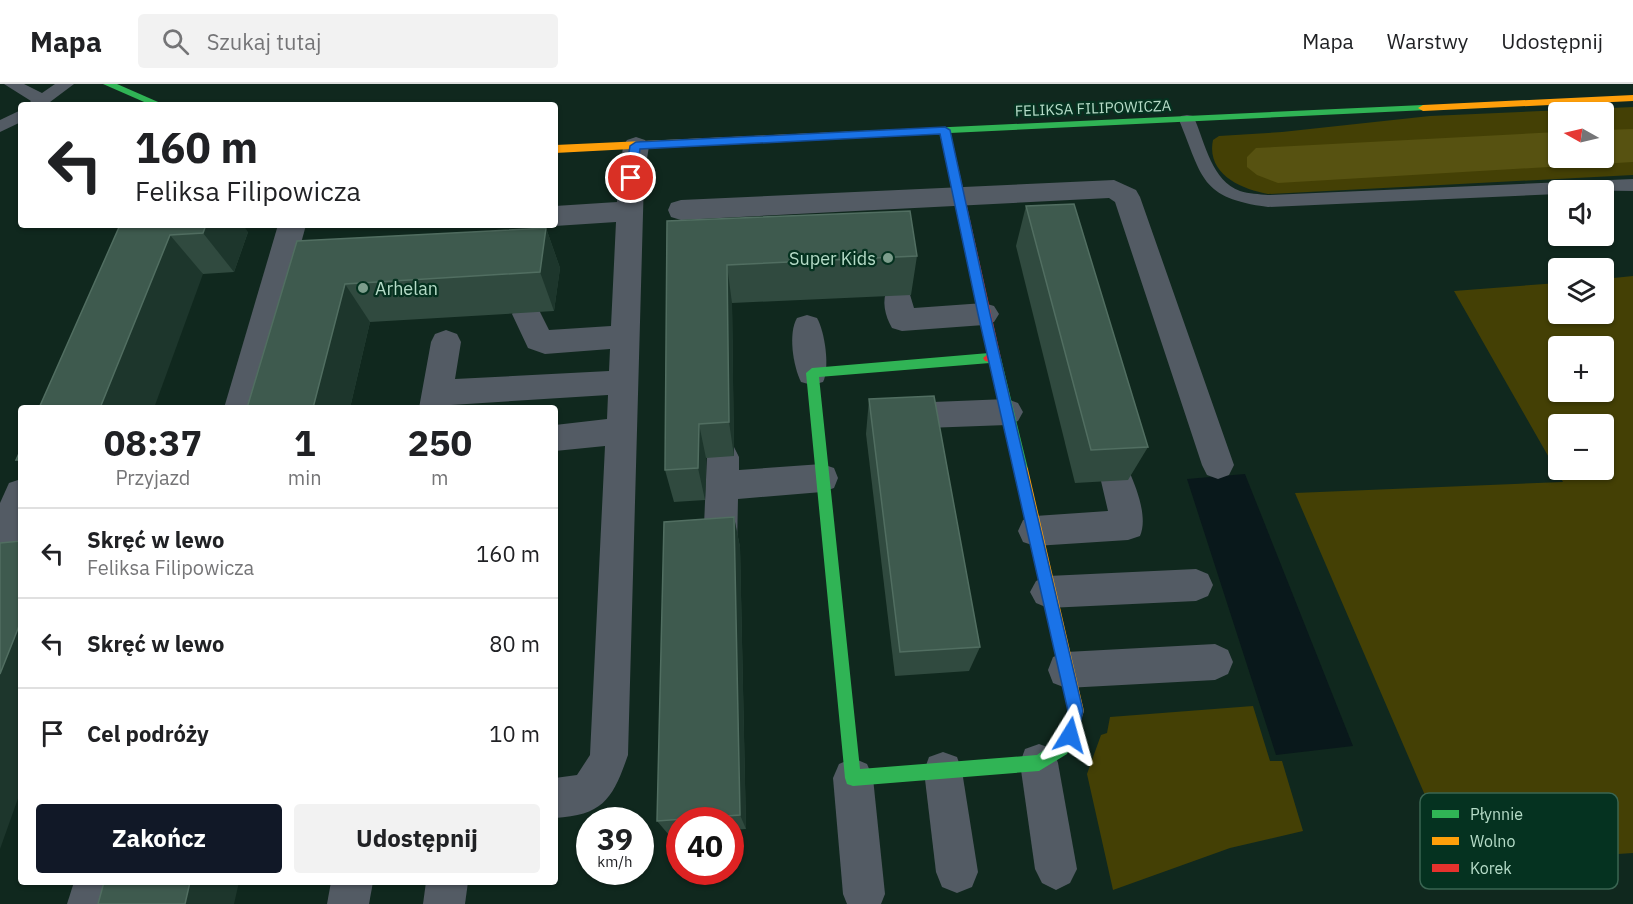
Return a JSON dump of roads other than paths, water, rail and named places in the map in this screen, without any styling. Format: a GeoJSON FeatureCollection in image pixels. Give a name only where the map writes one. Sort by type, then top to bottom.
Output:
{"type":"FeatureCollection","features":[{"type":"Feature","properties":{"kind":"street"},"geometry":{"type":"LineString","coordinates":[[108,84],[153,102]]}},
{"type":"Feature","properties":{"kind":"street","name":"FELIKSA FILIPOWICZA"},"geometry":{"type":"LineString","coordinates":[[558,149],[1633,98]]}},
{"type":"Feature","properties":{"kind":"street"},"geometry":{"type":"LineString","coordinates":[[853,778],[1039,763],[1057,754],[1070,735],[1076,711],[984,314],[945,130]]}},
{"type":"Feature","properties":{"kind":"street"},"geometry":{"type":"LineString","coordinates":[[558,798],[577,797],[590,789],[602,774],[609,755],[631,178],[636,146]]}},
{"type":"Feature","properties":{"kind":"street"},"geometry":{"type":"LineString","coordinates":[[681,210],[1114,189],[1127,197],[1218,465]]}},
{"type":"Feature","properties":{"kind":"street"},"geometry":{"type":"LineString","coordinates":[[558,216],[630,211]]}},
{"type":"Feature","properties":{"kind":"street"},"geometry":{"type":"LineString","coordinates":[[241,405],[291,228]]}},
{"type":"Feature","properties":{"kind":"street"},"geometry":{"type":"LineString","coordinates":[[898,296],[902,320],[984,314]]}},
{"type":"Feature","properties":{"kind":"street"},"geometry":{"type":"LineString","coordinates":[[527,314],[539,340],[545,342],[626,336]]}},
{"type":"Feature","properties":{"kind":"street"},"geometry":{"type":"LineString","coordinates":[[807,326],[864,894]]}},
{"type":"Feature","properties":{"kind":"street"},"geometry":{"type":"LineString","coordinates":[[446,342],[436,401],[624,381]]}},
{"type":"Feature","properties":{"kind":"street"},"geometry":{"type":"LineString","coordinates":[[812,373],[995,358]]}},
{"type":"Feature","properties":{"kind":"street"},"geometry":{"type":"LineString","coordinates":[[911,432],[908,416],[1007,412]]}},
{"type":"Feature","properties":{"kind":"street"},"geometry":{"type":"LineString","coordinates":[[558,438],[622,431]]}},
{"type":"Feature","properties":{"kind":"street"},"geometry":{"type":"LineString","coordinates":[[720,548],[722,471],[822,478]]}},
{"type":"Feature","properties":{"kind":"street"},"geometry":{"type":"LineString","coordinates":[[1035,531],[1128,525],[1117,481]]}},
{"type":"Feature","properties":{"kind":"street"},"geometry":{"type":"LineString","coordinates":[[9,533],[18,503]]}},
{"type":"Feature","properties":{"kind":"street"},"geometry":{"type":"LineString","coordinates":[[1048,592],[1196,585]]}},
{"type":"Feature","properties":{"kind":"street"},"geometry":{"type":"LineString","coordinates":[[1066,670],[1215,662]]}},
{"type":"Feature","properties":{"kind":"street"},"geometry":{"type":"LineString","coordinates":[[1039,763],[1056,869]]}},
{"type":"Feature","properties":{"kind":"street"},"geometry":{"type":"LineString","coordinates":[[943,771],[957,872]]}},
{"type":"Feature","properties":{"kind":"street"},"geometry":{"type":"LineString","coordinates":[[88,904],[94,885]]}},
{"type":"Feature","properties":{"kind":"street"},"geometry":{"type":"LineString","coordinates":[[348,904],[351,885]]}},
{"type":"Feature","properties":{"kind":"street"},"geometry":{"type":"LineString","coordinates":[[444,904],[447,885]]}},
{"type":"Feature","properties":{"kind":"lane"},"geometry":{"type":"LineString","coordinates":[[12,84],[38,102],[66,84]]}},
{"type":"Feature","properties":{"kind":"lane"},"geometry":{"type":"LineString","coordinates":[[0,127],[18,117]]}},
{"type":"Feature","properties":{"kind":"lane"},"geometry":{"type":"LineString","coordinates":[[1187,120],[1216,182],[1227,192],[1245,198],[1268,201],[1633,185]]}},
{"type":"Feature","properties":{"kind":"place","name":"Super Kids"},"geometry":{"type":"Point","coordinates":[888,258]}},
{"type":"Feature","properties":{"kind":"place","name":"Arhelan"},"geometry":{"type":"Point","coordinates":[363,288]}}]}
